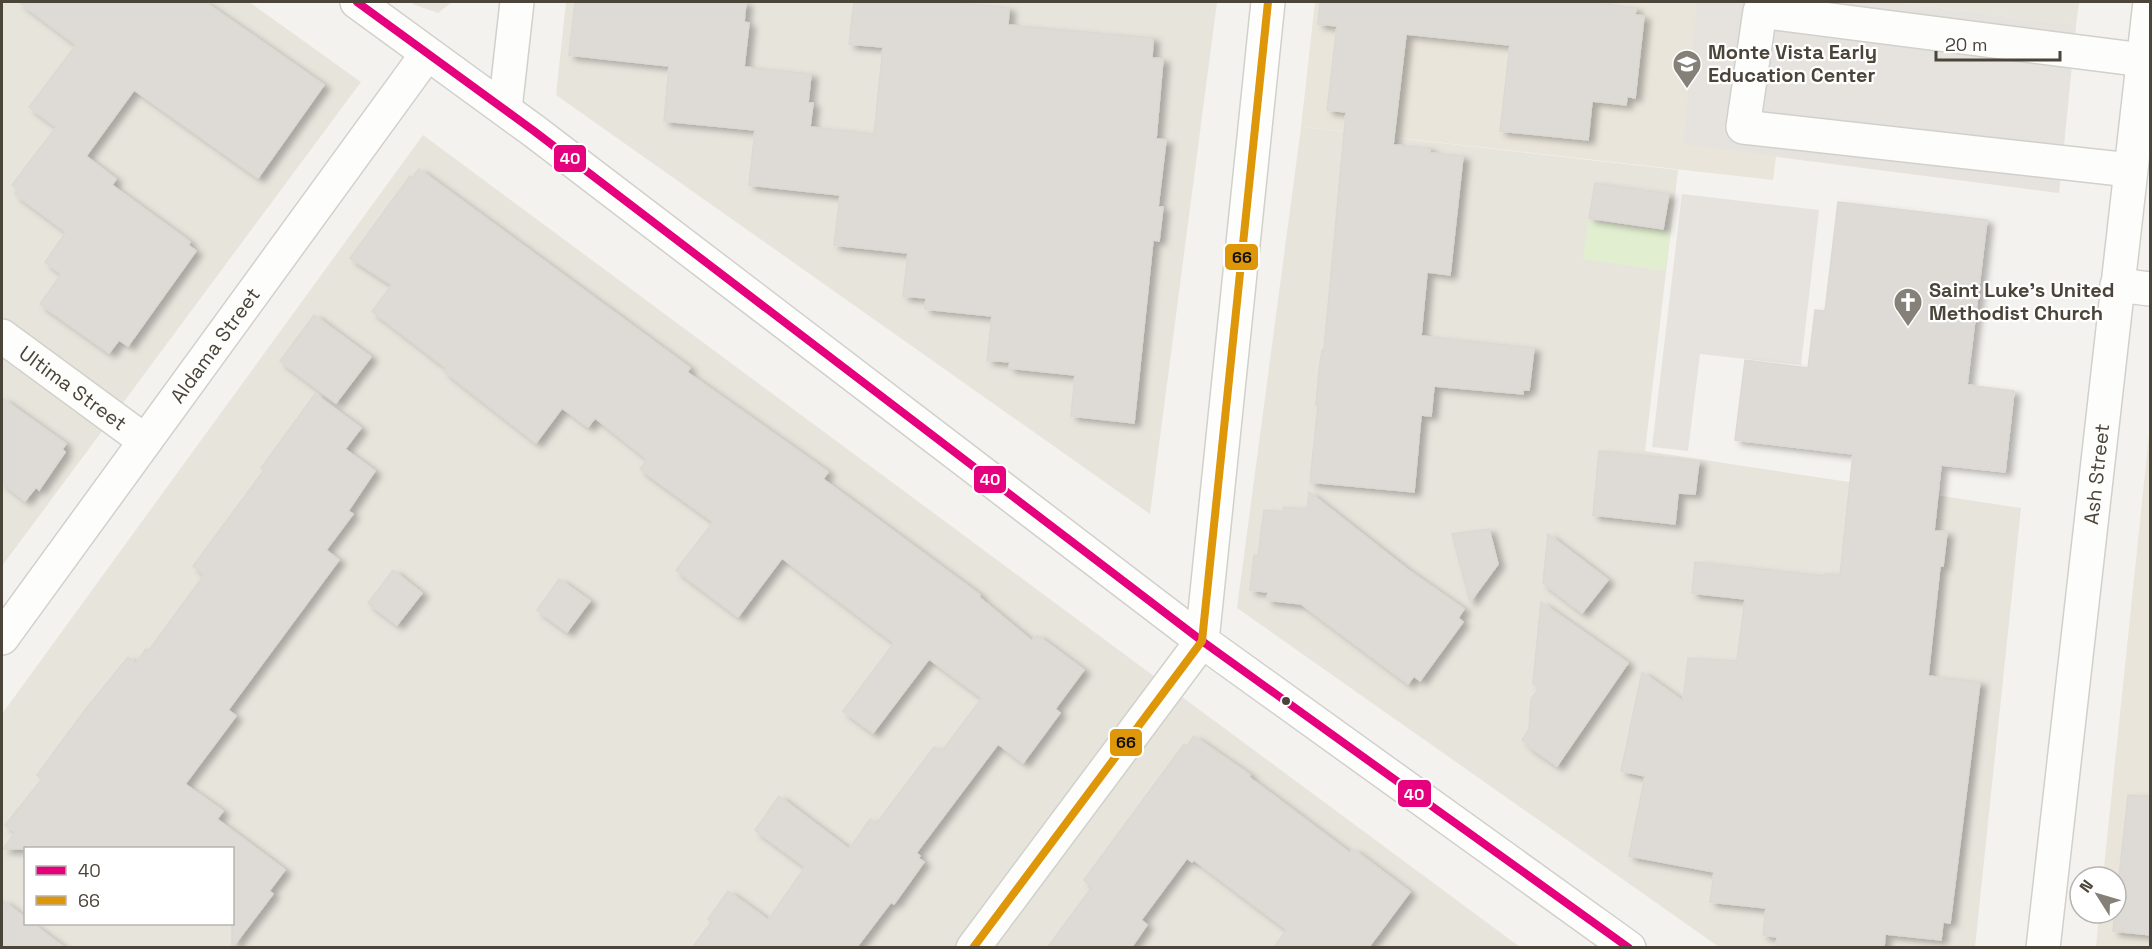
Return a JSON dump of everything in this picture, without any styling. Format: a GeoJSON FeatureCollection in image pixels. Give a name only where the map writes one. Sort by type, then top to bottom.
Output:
{"type":"FeatureCollection","features":[{"type":"Feature","properties":{"kind":"street"},"geometry":{"type":"LineString","coordinates":[[357,2],[505,109],[1202,641],[1629,948]]}},
{"type":"Feature","properties":{"kind":"street"},"geometry":{"type":"LineString","coordinates":[[505,109],[517,2]]}},
{"type":"Feature","properties":{"kind":"street"},"geometry":{"type":"LineString","coordinates":[[973,948],[1202,641],[1268,2]]}},
{"type":"Feature","properties":{"kind":"street","name":"Ash Street"},"geometry":{"type":"LineString","coordinates":[[2043,948],[2150,2]]}},
{"type":"Feature","properties":{"kind":"street"},"geometry":{"type":"LineString","coordinates":[[2130,170],[1743,127],[1760,10],[2143,60]]}},
{"type":"Feature","properties":{"kind":"street","name":"Aldama Street"},"geometry":{"type":"LineString","coordinates":[[2,638],[428,54]]}},
{"type":"Feature","properties":{"kind":"street"},"geometry":{"type":"LineString","coordinates":[[2117,285],[2151,289]]}},
{"type":"Feature","properties":{"kind":"street","name":"Ultima Street"},"geometry":{"type":"LineString","coordinates":[[2,336],[145,441]]}},
{"type":"Feature","properties":{"kind":"shaded area"},"geometry":{"type":"Polygon","coordinates":[[[2,2],[249,2],[361,82],[2,566],[2,2]]]}},
{"type":"Feature","properties":{"kind":"shaded area"},"geometry":{"type":"Polygon","coordinates":[[[410,2],[452,2],[438,13],[410,2]]]}},
{"type":"Feature","properties":{"kind":"shaded area"},"geometry":{"type":"Polygon","coordinates":[[[566,2],[1217,2],[1150,514],[556,95],[566,2]]]}},
{"type":"Feature","properties":{"kind":"shaded area","name":"Monte Vista Early Education Center"},"geometry":{"type":"Polygon","coordinates":[[[1315,2],[1892,2],[2076,25],[2059,193],[1776,157],[1773,180],[1301,127],[1315,2]]]}},
{"type":"Feature","properties":{"kind":"shaded area"},"geometry":{"type":"Polygon","coordinates":[[[1697,2],[1892,2],[2076,25],[2059,193],[1683,144],[1697,2]]]}},
{"type":"Feature","properties":{"kind":"shaded area"},"geometry":{"type":"Polygon","coordinates":[[[1893,2],[2079,2],[2076,25],[1893,2]]]}},
{"type":"Feature","properties":{"kind":"shaded area"},"geometry":{"type":"Polygon","coordinates":[[[1301,127],[1678,170],[1645,451],[2021,508],[1975,947],[1719,947],[1237,608],[1301,127]]]}},
{"type":"Feature","properties":{"kind":"shaded area"},"geometry":{"type":"Polygon","coordinates":[[[423,135],[1520,947],[2,948],[2,714],[423,135]]]}},
{"type":"Feature","properties":{"kind":"shaded area"},"geometry":{"type":"Polygon","coordinates":[[[1682,194],[1819,210],[1801,365],[1700,354],[1688,451],[1652,447],[1682,194]]]}},
{"type":"Feature","properties":{"kind":"shaded area"},"geometry":{"type":"Polygon","coordinates":[[[2150,425],[2150,947],[2096,948],[2098,925],[2128,925],[2128,865],[2104,865],[2150,425]]]}},
{"type":"Feature","properties":{"kind":"green space"},"geometry":{"type":"Polygon","coordinates":[[[1588,221],[1671,232],[1665,271],[1583,259],[1588,221]]]}},
{"type":"Feature","properties":{"kind":"building"},"geometry":{"type":"Polygon","coordinates":[[[19,2],[205,2],[324,85],[258,178],[134,90],[86,156],[116,179],[112,185],[190,242],[188,245],[196,251],[128,346],[119,340],[109,353],[40,304],[61,274],[45,262],[66,232],[15,194],[18,190],[12,185],[56,127],[29,107],[76,45],[19,2]]]}},
{"type":"Feature","properties":{"kind":"building"},"geometry":{"type":"Polygon","coordinates":[[[575,2],[746,2],[744,22],[749,23],[744,67],[811,74],[808,103],[813,103],[810,127],[874,134],[883,47],[849,44],[854,2],[953,2],[1009,8],[1008,25],[1153,38],[1152,58],[1163,59],[1156,139],[1166,140],[1158,207],[1163,207],[1159,241],[1153,240],[1134,423],[1071,416],[1075,375],[1009,368],[1010,362],[987,360],[992,316],[925,309],[926,298],[903,296],[908,253],[834,245],[840,195],[749,185],[755,130],[664,121],[669,66],[569,55],[575,2]]]}},
{"type":"Feature","properties":{"kind":"building"},"geometry":{"type":"Polygon","coordinates":[[[1320,2],[1604,2],[1603,4],[1636,8],[1635,15],[1644,16],[1635,98],[1627,96],[1626,105],[1592,101],[1588,140],[1500,131],[1510,45],[1406,34],[1393,145],[1430,148],[1430,153],[1463,156],[1450,275],[1427,272],[1421,336],[1534,348],[1529,390],[1523,390],[1523,394],[1434,386],[1431,416],[1421,415],[1414,492],[1310,482],[1346,112],[1327,110],[1337,26],[1318,24],[1320,2]]]}},
{"type":"Feature","properties":{"kind":"building"},"geometry":{"type":"Polygon","coordinates":[[[419,169],[690,368],[687,372],[828,472],[823,479],[980,595],[979,597],[1032,641],[1037,635],[1084,670],[1055,709],[1060,713],[1023,763],[998,744],[916,853],[920,856],[918,858],[924,862],[894,904],[891,902],[856,948],[692,948],[711,922],[708,919],[728,891],[768,920],[805,867],[755,830],[779,796],[849,849],[870,819],[876,824],[934,747],[941,752],[982,698],[929,659],[873,733],[843,711],[894,643],[782,558],[738,617],[676,570],[713,522],[640,469],[647,459],[595,418],[588,427],[562,408],[536,443],[444,371],[446,368],[372,311],[392,285],[350,258],[410,176],[412,178],[419,169]]]}},
{"type":"Feature","properties":{"kind":"building"},"geometry":{"type":"Polygon","coordinates":[[[1595,183],[1669,194],[1663,229],[1589,218],[1595,183]]]}},
{"type":"Feature","properties":{"kind":"building"},"geometry":{"type":"Polygon","coordinates":[[[1838,202],[1987,220],[1967,385],[2014,391],[2005,472],[1941,465],[1934,531],[1947,532],[1943,566],[1940,566],[1928,676],[1980,682],[1950,923],[1943,922],[1941,940],[1885,934],[1884,948],[1776,948],[1777,937],[1763,935],[1766,908],[1710,902],[1714,872],[1629,856],[1645,776],[1621,771],[1642,672],[1683,701],[1688,658],[1737,661],[1745,599],[1692,593],[1695,562],[1825,576],[1826,573],[1840,575],[1853,454],[1735,440],[1745,360],[1808,368],[1815,310],[1825,311],[1838,202]]]}},
{"type":"Feature","properties":{"kind":"building"},"geometry":{"type":"Polygon","coordinates":[[[314,315],[371,357],[336,403],[280,361],[314,315]]]}},
{"type":"Feature","properties":{"kind":"building"},"geometry":{"type":"Polygon","coordinates":[[[315,394],[361,428],[345,449],[375,471],[348,511],[353,514],[326,550],[339,560],[228,710],[236,716],[185,784],[223,811],[217,819],[285,870],[269,891],[273,894],[232,948],[234,847],[24,847],[24,849],[3,849],[15,832],[5,825],[42,779],[37,775],[128,657],[136,663],[146,649],[149,650],[204,575],[193,566],[264,470],[261,468],[315,394]]]}},
{"type":"Feature","properties":{"kind":"building"},"geometry":{"type":"Polygon","coordinates":[[[2,398],[66,444],[62,449],[65,452],[39,490],[36,487],[25,501],[2,483],[2,398]]]}},
{"type":"Feature","properties":{"kind":"building"},"geometry":{"type":"Polygon","coordinates":[[[1599,451],[1699,461],[1695,494],[1678,493],[1675,524],[1593,515],[1599,451]]]}},
{"type":"Feature","properties":{"kind":"building"},"geometry":{"type":"Polygon","coordinates":[[[1309,492],[1407,569],[1464,609],[1458,618],[1463,622],[1420,681],[1414,676],[1408,684],[1301,604],[1267,600],[1268,592],[1250,590],[1254,555],[1258,556],[1264,510],[1284,512],[1284,507],[1307,509],[1309,492]]]}},
{"type":"Feature","properties":{"kind":"building"},"geometry":{"type":"Polygon","coordinates":[[[1489,529],[1498,564],[1470,602],[1452,534],[1489,529]]]}},
{"type":"Feature","properties":{"kind":"building"},"geometry":{"type":"Polygon","coordinates":[[[1548,534],[1608,580],[1582,613],[1543,583],[1548,534]]]}},
{"type":"Feature","properties":{"kind":"building"},"geometry":{"type":"Polygon","coordinates":[[[393,570],[422,593],[397,625],[368,603],[393,570]]]}},
{"type":"Feature","properties":{"kind":"building"},"geometry":{"type":"Polygon","coordinates":[[[559,579],[590,601],[567,632],[537,610],[559,579]]]}},
{"type":"Feature","properties":{"kind":"building"},"geometry":{"type":"Polygon","coordinates":[[[1541,602],[1628,663],[1557,766],[1522,740],[1529,729],[1531,699],[1539,688],[1533,683],[1541,602]]]}},
{"type":"Feature","properties":{"kind":"building"},"geometry":{"type":"Polygon","coordinates":[[[1194,736],[1250,775],[1249,777],[1350,853],[1353,849],[1410,892],[1368,948],[1273,948],[1287,930],[1194,860],[1192,862],[1187,858],[1141,920],[1147,925],[1131,948],[1047,948],[1092,887],[1084,880],[1184,744],[1187,746],[1194,736]]]}},
{"type":"Feature","properties":{"kind":"building"},"geometry":{"type":"Polygon","coordinates":[[[2128,795],[2151,796],[2151,935],[2113,931],[2114,925],[2128,925],[2128,865],[2120,865],[2128,795]]]}},
{"type":"Feature","properties":{"kind":"building"},"geometry":{"type":"Polygon","coordinates":[[[2,900],[24,916],[24,925],[34,925],[65,948],[2,948],[2,900]]]}},
{"type":"Feature","properties":{"kind":"transit line","name":"40"},"geometry":{"type":"LineString","coordinates":[[357,2],[534,131],[1202,641],[1629,948]]}},
{"type":"Feature","properties":{"kind":"transit line","name":"66"},"geometry":{"type":"LineString","coordinates":[[973,948],[1202,641],[1268,2]]}},
{"type":"Feature","properties":{"kind":"place","name":"Monte Vista Early Education Center"},"geometry":{"type":"Point","coordinates":[1687,90]}},
{"type":"Feature","properties":{"kind":"place","name":"Saint Luke's United Methodist Church"},"geometry":{"type":"Point","coordinates":[1908,328]}}]}
